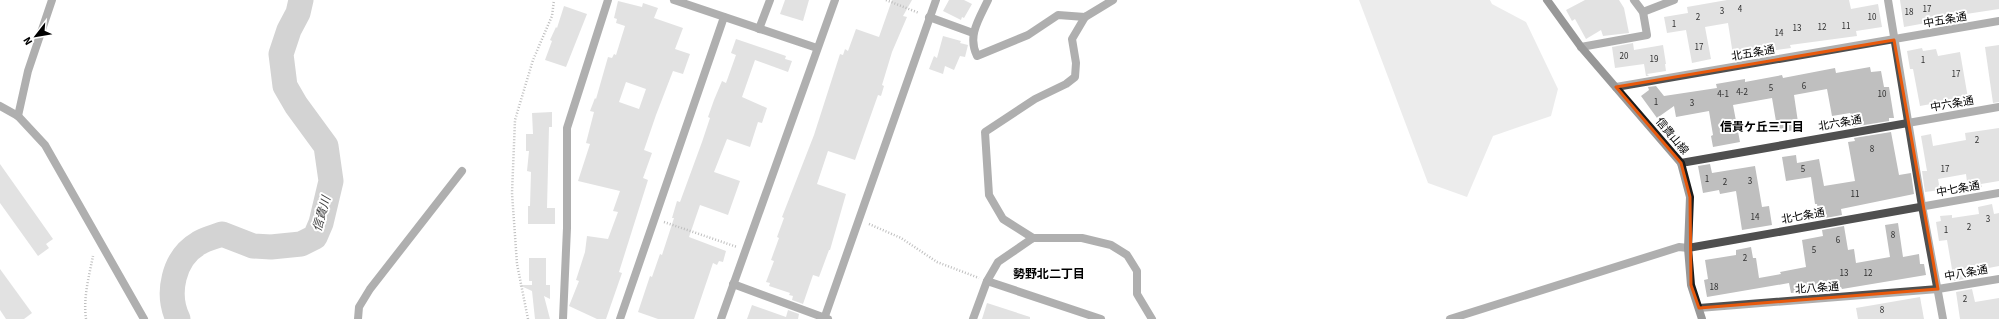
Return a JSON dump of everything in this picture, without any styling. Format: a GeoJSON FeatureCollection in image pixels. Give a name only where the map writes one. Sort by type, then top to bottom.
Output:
{"type":"FeatureCollection","features":[{"type":"Feature","properties":{"kind":"main road","name":"信貴山線"},"geometry":{"type":"LineString","coordinates":[[1551,1],[1580,47],[1681,163],[1690,196],[1688,248],[1691,285],[1699,308],[1700,319]]}},
{"type":"Feature","properties":{"kind":"street"},"geometry":{"type":"LineString","coordinates":[[18,116],[28,71],[52,0]]}},
{"type":"Feature","properties":{"kind":"street"},"geometry":{"type":"LineString","coordinates":[[563,319],[567,228],[567,128],[608,0]]}},
{"type":"Feature","properties":{"kind":"street"},"geometry":{"type":"LineString","coordinates":[[674,0],[817,48]]}},
{"type":"Feature","properties":{"kind":"street"},"geometry":{"type":"LineString","coordinates":[[759,29],[770,0]]}},
{"type":"Feature","properties":{"kind":"street"},"geometry":{"type":"LineString","coordinates":[[721,319],[835,0]]}},
{"type":"Feature","properties":{"kind":"street"},"geometry":{"type":"LineString","coordinates":[[733,284],[826,318],[936,0]]}},
{"type":"Feature","properties":{"kind":"street"},"geometry":{"type":"LineString","coordinates":[[988,0],[973,33],[973,47],[978,56],[1028,36],[1058,15],[1085,17]]}},
{"type":"Feature","properties":{"kind":"street"},"geometry":{"type":"LineString","coordinates":[[1113,0],[1085,17],[1072,38],[1076,63],[1075,77],[1066,84],[1035,98],[985,132],[989,195],[1003,219],[1033,238],[1082,238],[1111,245],[1127,255],[1137,271],[1137,294],[1152,319]]}},
{"type":"Feature","properties":{"kind":"street"},"geometry":{"type":"LineString","coordinates":[[1580,47],[1647,35],[1643,12],[1634,0]]}},
{"type":"Feature","properties":{"kind":"street"},"geometry":{"type":"LineString","coordinates":[[1643,12],[1674,0]]}},
{"type":"Feature","properties":{"kind":"street"},"geometry":{"type":"LineString","coordinates":[[1888,0],[1922,206],[1943,319]]}},
{"type":"Feature","properties":{"kind":"street"},"geometry":{"type":"LineString","coordinates":[[620,319],[656,219],[724,17]]}},
{"type":"Feature","properties":{"kind":"street"},"geometry":{"type":"LineString","coordinates":[[929,17],[973,33]]}},
{"type":"Feature","properties":{"kind":"street","name":"中五条通"},"geometry":{"type":"LineString","coordinates":[[1894,40],[1999,21]]}},
{"type":"Feature","properties":{"kind":"street","name":"北五条通"},"geometry":{"type":"LineString","coordinates":[[1616,87],[1894,40]]}},
{"type":"Feature","properties":{"kind":"street"},"geometry":{"type":"LineString","coordinates":[[0,106],[18,116],[45,145],[144,319]]}},
{"type":"Feature","properties":{"kind":"street","name":"中六条通"},"geometry":{"type":"LineString","coordinates":[[1909,122],[1999,107]]}},
{"type":"Feature","properties":{"kind":"street","name":"北六条通"},"geometry":{"type":"LineString","coordinates":[[1681,163],[1909,122]]}},
{"type":"Feature","properties":{"kind":"street"},"geometry":{"type":"LineString","coordinates":[[358,319],[359,307],[370,289],[462,171]]}},
{"type":"Feature","properties":{"kind":"street","name":"中七条通"},"geometry":{"type":"LineString","coordinates":[[1922,206],[1999,193]]}},
{"type":"Feature","properties":{"kind":"street","name":"北七条通"},"geometry":{"type":"LineString","coordinates":[[1450,319],[1679,247],[1688,248],[1922,206]]}},
{"type":"Feature","properties":{"kind":"street"},"geometry":{"type":"LineString","coordinates":[[973,319],[986,281],[998,262],[1033,238]]}},
{"type":"Feature","properties":{"kind":"street","name":"中八条通"},"geometry":{"type":"LineString","coordinates":[[1938,289],[1999,279]]}},
{"type":"Feature","properties":{"kind":"street"},"geometry":{"type":"LineString","coordinates":[[986,281],[1101,319]]}},
{"type":"Feature","properties":{"kind":"street","name":"北八条通"},"geometry":{"type":"LineString","coordinates":[[1699,308],[1938,289]]}},
{"type":"Feature","properties":{"kind":"path"},"geometry":{"type":"LineString","coordinates":[[528,319],[517,264],[512,193],[515,120],[533,60],[552,16],[554,0]]}},
{"type":"Feature","properties":{"kind":"path"},"geometry":{"type":"LineString","coordinates":[[886,0],[929,17]]}},
{"type":"Feature","properties":{"kind":"path"},"geometry":{"type":"LineString","coordinates":[[656,219],[737,247]]}},
{"type":"Feature","properties":{"kind":"path"},"geometry":{"type":"LineString","coordinates":[[859,220],[901,238],[937,262],[986,281]]}},
{"type":"Feature","properties":{"kind":"path"},"geometry":{"type":"LineString","coordinates":[[86,319],[85,311],[87,286],[93,256]]}},
{"type":"Feature","properties":{"kind":"highlighted area"},"geometry":{"type":"Polygon","coordinates":[[[1894,40],[1938,289],[1699,308],[1691,285],[1690,197],[1681,163],[1616,87],[1894,40]]]}},
{"type":"Feature","properties":{"kind":"shaded area"},"geometry":{"type":"Polygon","coordinates":[[[1359,0],[1490,0],[1492,4],[1526,22],[1558,89],[1551,116],[1493,136],[1467,197],[1428,183],[1359,0]]]}},
{"type":"Feature","properties":{"kind":"building"},"geometry":{"type":"Polygon","coordinates":[[[785,0],[809,0],[803,21],[780,14],[785,0]]]}},
{"type":"Feature","properties":{"kind":"building"},"geometry":{"type":"Polygon","coordinates":[[[892,0],[912,0],[903,16],[907,17],[892,52],[882,85],[884,86],[881,96],[878,95],[855,160],[828,151],[817,184],[846,194],[830,250],[819,277],[813,275],[803,304],[792,300],[793,296],[789,295],[790,293],[769,286],[770,283],[766,282],[774,261],[771,260],[779,238],[777,237],[784,218],[782,217],[814,135],[840,54],[843,55],[845,49],[848,51],[856,29],[879,37],[892,0]]]}},
{"type":"Feature","properties":{"kind":"building"},"geometry":{"type":"Polygon","coordinates":[[[949,0],[964,0],[972,4],[964,18],[962,17],[961,20],[943,11],[949,0]]]}},
{"type":"Feature","properties":{"kind":"building"},"geometry":{"type":"Polygon","coordinates":[[[1585,0],[1619,0],[1624,8],[1629,33],[1603,36],[1601,30],[1586,39],[1575,19],[1572,21],[1566,10],[1585,0]]]}},
{"type":"Feature","properties":{"kind":"building"},"geometry":{"type":"Polygon","coordinates":[[[1727,0],[1849,0],[1851,9],[1878,4],[1882,27],[1856,31],[1857,36],[1790,45],[1791,48],[1733,55],[1728,23],[1705,27],[1711,59],[1692,63],[1686,30],[1667,33],[1664,17],[1688,13],[1687,7],[1727,0]]]}},
{"type":"Feature","properties":{"kind":"building"},"geometry":{"type":"Polygon","coordinates":[[[1900,0],[1999,0],[1999,9],[1953,16],[1948,17],[1948,19],[1904,27],[1900,0]]]}},
{"type":"Feature","properties":{"kind":"building"},"geometry":{"type":"Polygon","coordinates":[[[618,1],[642,7],[643,3],[658,8],[654,18],[683,28],[675,49],[690,54],[683,74],[673,71],[656,115],[644,150],[652,153],[643,178],[648,180],[619,272],[622,273],[606,319],[597,319],[569,306],[579,281],[576,280],[585,252],[587,236],[608,239],[618,212],[613,211],[620,191],[578,181],[590,144],[586,143],[594,112],[590,111],[595,98],[596,99],[608,57],[612,58],[614,54],[616,55],[625,26],[616,23],[617,19],[614,18],[618,1]],[[626,82],[619,102],[639,109],[646,89],[626,82]]]}},
{"type":"Feature","properties":{"kind":"building"},"geometry":{"type":"Polygon","coordinates":[[[564,6],[587,14],[566,67],[545,60],[552,41],[550,40],[556,27],[557,28],[564,6]]]}},
{"type":"Feature","properties":{"kind":"building"},"geometry":{"type":"Polygon","coordinates":[[[943,36],[961,41],[960,43],[968,45],[965,57],[960,56],[954,70],[945,66],[943,74],[929,69],[934,56],[937,58],[943,36]]]}},
{"type":"Feature","properties":{"kind":"building"},"geometry":{"type":"Polygon","coordinates":[[[736,39],[786,56],[785,59],[792,61],[788,72],[755,60],[742,97],[767,108],[762,123],[758,122],[750,147],[727,139],[714,172],[740,181],[728,215],[700,205],[689,237],[726,251],[723,262],[719,261],[717,265],[713,263],[694,319],[658,319],[638,312],[650,276],[652,277],[660,254],[662,255],[674,218],[672,218],[677,201],[680,202],[702,142],[714,100],[722,81],[726,83],[736,55],[731,53],[736,39]]]}},
{"type":"Feature","properties":{"kind":"building"},"geometry":{"type":"Polygon","coordinates":[[[1633,43],[1634,50],[1663,45],[1666,71],[1647,74],[1649,76],[1646,76],[1644,64],[1615,68],[1612,47],[1633,43]]]}},
{"type":"Feature","properties":{"kind":"building"},"geometry":{"type":"Polygon","coordinates":[[[1999,45],[1999,102],[1993,103],[1985,47],[1999,45]]]}},
{"type":"Feature","properties":{"kind":"building"},"geometry":{"type":"Polygon","coordinates":[[[1922,48],[1923,51],[1936,49],[1938,56],[1960,52],[1969,104],[1954,106],[1953,100],[1920,106],[1913,69],[1910,69],[1907,51],[1922,48]]]}},
{"type":"Feature","properties":{"kind":"building"},"geometry":{"type":"Polygon","coordinates":[[[1870,67],[1871,72],[1881,71],[1884,87],[1889,87],[1894,118],[1889,118],[1889,121],[1852,127],[1850,113],[1832,116],[1827,89],[1794,95],[1799,129],[1778,133],[1772,98],[1733,105],[1740,142],[1713,147],[1711,136],[1713,135],[1709,111],[1676,117],[1674,106],[1657,118],[1641,96],[1649,90],[1648,87],[1656,86],[1664,96],[1717,88],[1716,84],[1745,79],[1745,82],[1782,75],[1783,78],[1835,68],[1836,73],[1870,67]]]}},
{"type":"Feature","properties":{"kind":"building"},"geometry":{"type":"Polygon","coordinates":[[[552,112],[552,127],[549,127],[547,208],[555,208],[555,224],[528,224],[531,172],[527,171],[529,151],[526,151],[526,134],[533,134],[532,113],[552,112]]]}},
{"type":"Feature","properties":{"kind":"building"},"geometry":{"type":"Polygon","coordinates":[[[1999,128],[1999,181],[1981,184],[1982,187],[1968,190],[1966,174],[1938,179],[1940,190],[1925,192],[1922,171],[1927,171],[1921,136],[1931,134],[1933,146],[1966,140],[1965,133],[1999,128]]]}},
{"type":"Feature","properties":{"kind":"building"},"geometry":{"type":"Polygon","coordinates":[[[1891,132],[1899,175],[1911,173],[1914,194],[1841,209],[1842,215],[1820,219],[1817,204],[1815,204],[1811,177],[1786,181],[1782,157],[1796,155],[1797,163],[1819,159],[1824,186],[1855,181],[1848,142],[1855,141],[1854,138],[1891,132]]]}},
{"type":"Feature","properties":{"kind":"building"},"geometry":{"type":"Polygon","coordinates":[[[0,164],[53,239],[46,244],[49,248],[38,256],[0,203],[0,164]]]}},
{"type":"Feature","properties":{"kind":"building"},"geometry":{"type":"Polygon","coordinates":[[[1710,164],[1712,173],[1755,166],[1762,207],[1769,206],[1772,225],[1742,230],[1736,191],[1720,194],[1719,190],[1703,193],[1698,166],[1710,164]]]}},
{"type":"Feature","properties":{"kind":"building"},"geometry":{"type":"Polygon","coordinates":[[[1992,204],[1994,214],[1999,213],[1999,266],[1973,271],[1970,278],[1954,281],[1947,240],[1939,241],[1936,222],[1941,221],[1940,216],[1952,215],[1952,218],[1979,214],[1978,207],[1992,204]]]}},
{"type":"Feature","properties":{"kind":"building"},"geometry":{"type":"Polygon","coordinates":[[[1898,223],[1903,257],[1919,254],[1920,264],[1924,264],[1926,275],[1842,289],[1841,287],[1791,293],[1789,283],[1707,297],[1704,280],[1708,279],[1705,260],[1736,255],[1736,250],[1751,247],[1753,258],[1756,258],[1759,278],[1781,274],[1780,272],[1806,267],[1802,240],[1823,236],[1822,230],[1844,226],[1848,250],[1854,249],[1856,263],[1890,257],[1885,225],[1898,223]]]}},
{"type":"Feature","properties":{"kind":"building"},"geometry":{"type":"Polygon","coordinates":[[[529,258],[546,258],[546,285],[550,285],[550,299],[544,296],[550,319],[535,319],[532,291],[519,285],[532,285],[532,281],[529,281],[529,258]]]}},
{"type":"Feature","properties":{"kind":"building"},"geometry":{"type":"Polygon","coordinates":[[[0,269],[32,313],[24,319],[6,319],[0,310],[0,269]]]}},
{"type":"Feature","properties":{"kind":"building"},"geometry":{"type":"Polygon","coordinates":[[[1972,289],[1975,302],[1999,298],[1999,319],[1960,319],[1956,292],[1972,289]]]}},
{"type":"Feature","properties":{"kind":"building"},"geometry":{"type":"Polygon","coordinates":[[[1920,297],[1924,319],[1858,319],[1856,308],[1920,297]]]}},
{"type":"Feature","properties":{"kind":"building"},"geometry":{"type":"Polygon","coordinates":[[[987,303],[1030,317],[1030,319],[982,319],[987,303]]]}},
{"type":"Feature","properties":{"kind":"building"},"geometry":{"type":"Polygon","coordinates":[[[752,305],[786,317],[788,310],[799,314],[798,319],[747,319],[752,305]]]}},
{"type":"Feature","properties":{"kind":"waterway","name":"信貴川"},"geometry":{"type":"LineString","coordinates":[[178,319],[174,309],[173,299],[174,277],[183,258],[199,243],[222,234],[253,246],[271,247],[301,244],[315,237],[321,223],[331,181],[326,146],[296,105],[285,86],[281,54],[289,30],[298,13],[301,0]]}},
{"type":"Feature","properties":{"kind":"district","name":"信貴ケ丘三丁目"},"geometry":{"type":"Point","coordinates":[1762,127]}},
{"type":"Feature","properties":{"kind":"district","name":"勢野北二丁目"},"geometry":{"type":"Point","coordinates":[1049,274]}}]}
